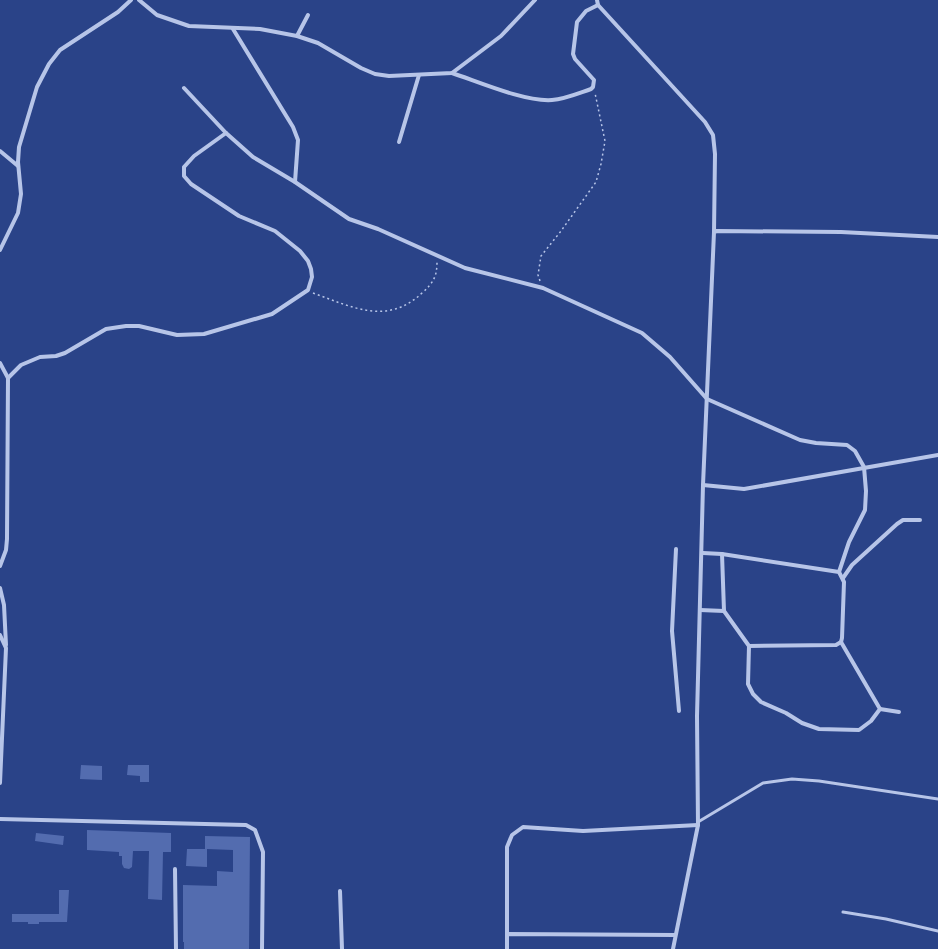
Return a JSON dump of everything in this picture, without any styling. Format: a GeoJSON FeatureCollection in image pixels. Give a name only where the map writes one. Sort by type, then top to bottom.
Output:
{"type":"FeatureCollection","features":[{"type":"Feature","properties":{"kind":"street"},"geometry":{"type":"LineString","coordinates":[[0,250],[18,213],[21,194],[18,166],[19,147],[37,87],[49,64],[60,50],[118,12],[126,1],[131,0]]}},
{"type":"Feature","properties":{"kind":"street"},"geometry":{"type":"LineString","coordinates":[[139,0],[157,15],[189,26],[260,29],[297,36],[318,43],[361,68],[375,74],[389,76],[452,73],[518,94],[543,99],[562,98],[593,87],[594,80],[575,59],[573,54],[577,22],[597,2],[705,122],[713,135],[715,154],[714,232],[703,485],[703,553],[697,716],[698,824],[673,949]]}},
{"type":"Feature","properties":{"kind":"street"},"geometry":{"type":"LineString","coordinates":[[452,73],[501,36],[535,0]]}},
{"type":"Feature","properties":{"kind":"street"},"geometry":{"type":"LineString","coordinates":[[297,36],[308,15]]}},
{"type":"Feature","properties":{"kind":"street"},"geometry":{"type":"LineString","coordinates":[[233,29],[294,127],[298,140],[295,182]]}},
{"type":"Feature","properties":{"kind":"street"},"geometry":{"type":"LineString","coordinates":[[399,142],[419,75]]}},
{"type":"Feature","properties":{"kind":"street"},"geometry":{"type":"LineString","coordinates":[[184,88],[226,133],[253,157],[295,182],[349,219],[378,229],[437,256],[473,270],[543,288],[642,333],[670,357],[707,399],[800,440],[816,444],[847,445],[855,451],[864,467],[866,491],[865,510],[849,542],[839,572]]}},
{"type":"Feature","properties":{"kind":"street"},"geometry":{"type":"LineString","coordinates":[[8,378],[21,365],[40,357],[56,356],[65,353],[106,329],[139,326],[177,335],[204,334],[272,314],[308,290],[312,277],[311,269],[308,261],[300,251],[275,231],[239,216],[221,205],[191,184],[184,176],[184,167],[194,156],[226,133]]}},
{"type":"Feature","properties":{"kind":"street"},"geometry":{"type":"LineString","coordinates":[[0,151],[18,166]]}},
{"type":"Feature","properties":{"kind":"street"},"geometry":{"type":"LineString","coordinates":[[714,232],[841,232],[938,237]]}},
{"type":"Feature","properties":{"kind":"street"},"geometry":{"type":"LineString","coordinates":[[0,363],[8,378],[7,539],[0,566]]}},
{"type":"Feature","properties":{"kind":"street"},"geometry":{"type":"LineString","coordinates":[[703,485],[744,489],[938,455]]}},
{"type":"Feature","properties":{"kind":"street"},"geometry":{"type":"LineString","coordinates":[[843,578],[852,565],[897,524],[903,520],[920,520]]}},
{"type":"Feature","properties":{"kind":"street"},"geometry":{"type":"LineString","coordinates":[[676,549],[672,631],[679,711]]}},
{"type":"Feature","properties":{"kind":"street"},"geometry":{"type":"LineString","coordinates":[[703,553],[722,554],[839,572],[844,582],[841,642],[880,709]]}},
{"type":"Feature","properties":{"kind":"street"},"geometry":{"type":"LineString","coordinates":[[722,554],[724,611],[749,646],[748,684],[753,694],[761,702],[786,713],[802,723],[819,729],[859,730],[871,721],[880,709]]}},
{"type":"Feature","properties":{"kind":"street"},"geometry":{"type":"LineString","coordinates":[[0,588],[4,605],[6,648],[0,783]]}},
{"type":"Feature","properties":{"kind":"street"},"geometry":{"type":"LineString","coordinates":[[700,610],[724,611]]}},
{"type":"Feature","properties":{"kind":"street"},"geometry":{"type":"LineString","coordinates":[[0,635],[6,648]]}},
{"type":"Feature","properties":{"kind":"street"},"geometry":{"type":"LineString","coordinates":[[749,646],[836,645],[841,642]]}},
{"type":"Feature","properties":{"kind":"street"},"geometry":{"type":"LineString","coordinates":[[880,709],[899,712]]}},
{"type":"Feature","properties":{"kind":"street"},"geometry":{"type":"LineString","coordinates":[[0,819],[246,825],[255,830],[263,852],[262,949]]}},
{"type":"Feature","properties":{"kind":"street"},"geometry":{"type":"LineString","coordinates":[[507,949],[507,847],[512,835],[523,827],[583,831],[698,824]]}},
{"type":"Feature","properties":{"kind":"street"},"geometry":{"type":"LineString","coordinates":[[175,869],[176,949]]}},
{"type":"Feature","properties":{"kind":"street"},"geometry":{"type":"LineString","coordinates":[[340,891],[342,949]]}},
{"type":"Feature","properties":{"kind":"street"},"geometry":{"type":"LineString","coordinates":[[507,934],[675,935]]}},
{"type":"Feature","properties":{"kind":"lane"},"geometry":{"type":"LineString","coordinates":[[698,824],[763,783],[792,779],[819,781],[938,800]]}},
{"type":"Feature","properties":{"kind":"lane"},"geometry":{"type":"LineString","coordinates":[[843,912],[886,919],[938,931]]}},
{"type":"Feature","properties":{"kind":"path"},"geometry":{"type":"LineString","coordinates":[[543,288],[538,276],[541,256],[596,182],[601,164],[605,141],[599,106],[593,87]]}},
{"type":"Feature","properties":{"kind":"path"},"geometry":{"type":"LineString","coordinates":[[308,290],[363,310],[377,312],[395,310],[415,300],[433,282],[437,273],[437,256]]}},
{"type":"Feature","properties":{"kind":"building"},"geometry":{"type":"Polygon","coordinates":[[[81,765],[102,766],[102,780],[80,779],[81,765]]]}},
{"type":"Feature","properties":{"kind":"building"},"geometry":{"type":"Polygon","coordinates":[[[128,765],[149,765],[149,782],[140,782],[140,776],[127,775],[128,765]]]}},
{"type":"Feature","properties":{"kind":"building"},"geometry":{"type":"Polygon","coordinates":[[[87,830],[171,833],[171,852],[163,852],[162,900],[148,899],[149,851],[133,851],[132,867],[129,869],[124,868],[122,864],[122,856],[119,856],[119,852],[87,850],[87,830]]]}},
{"type":"Feature","properties":{"kind":"building"},"geometry":{"type":"Polygon","coordinates":[[[36,833],[64,836],[63,845],[35,841],[36,833]]]}},
{"type":"Feature","properties":{"kind":"building"},"geometry":{"type":"Polygon","coordinates":[[[205,836],[250,837],[249,949],[184,949],[183,885],[217,886],[217,871],[233,872],[233,850],[207,849],[207,867],[186,866],[187,849],[205,849],[205,836]]]}},
{"type":"Feature","properties":{"kind":"building"},"geometry":{"type":"Polygon","coordinates":[[[59,890],[69,890],[67,922],[39,922],[39,924],[28,924],[28,922],[12,922],[12,914],[59,914],[59,890]]]}}]}
